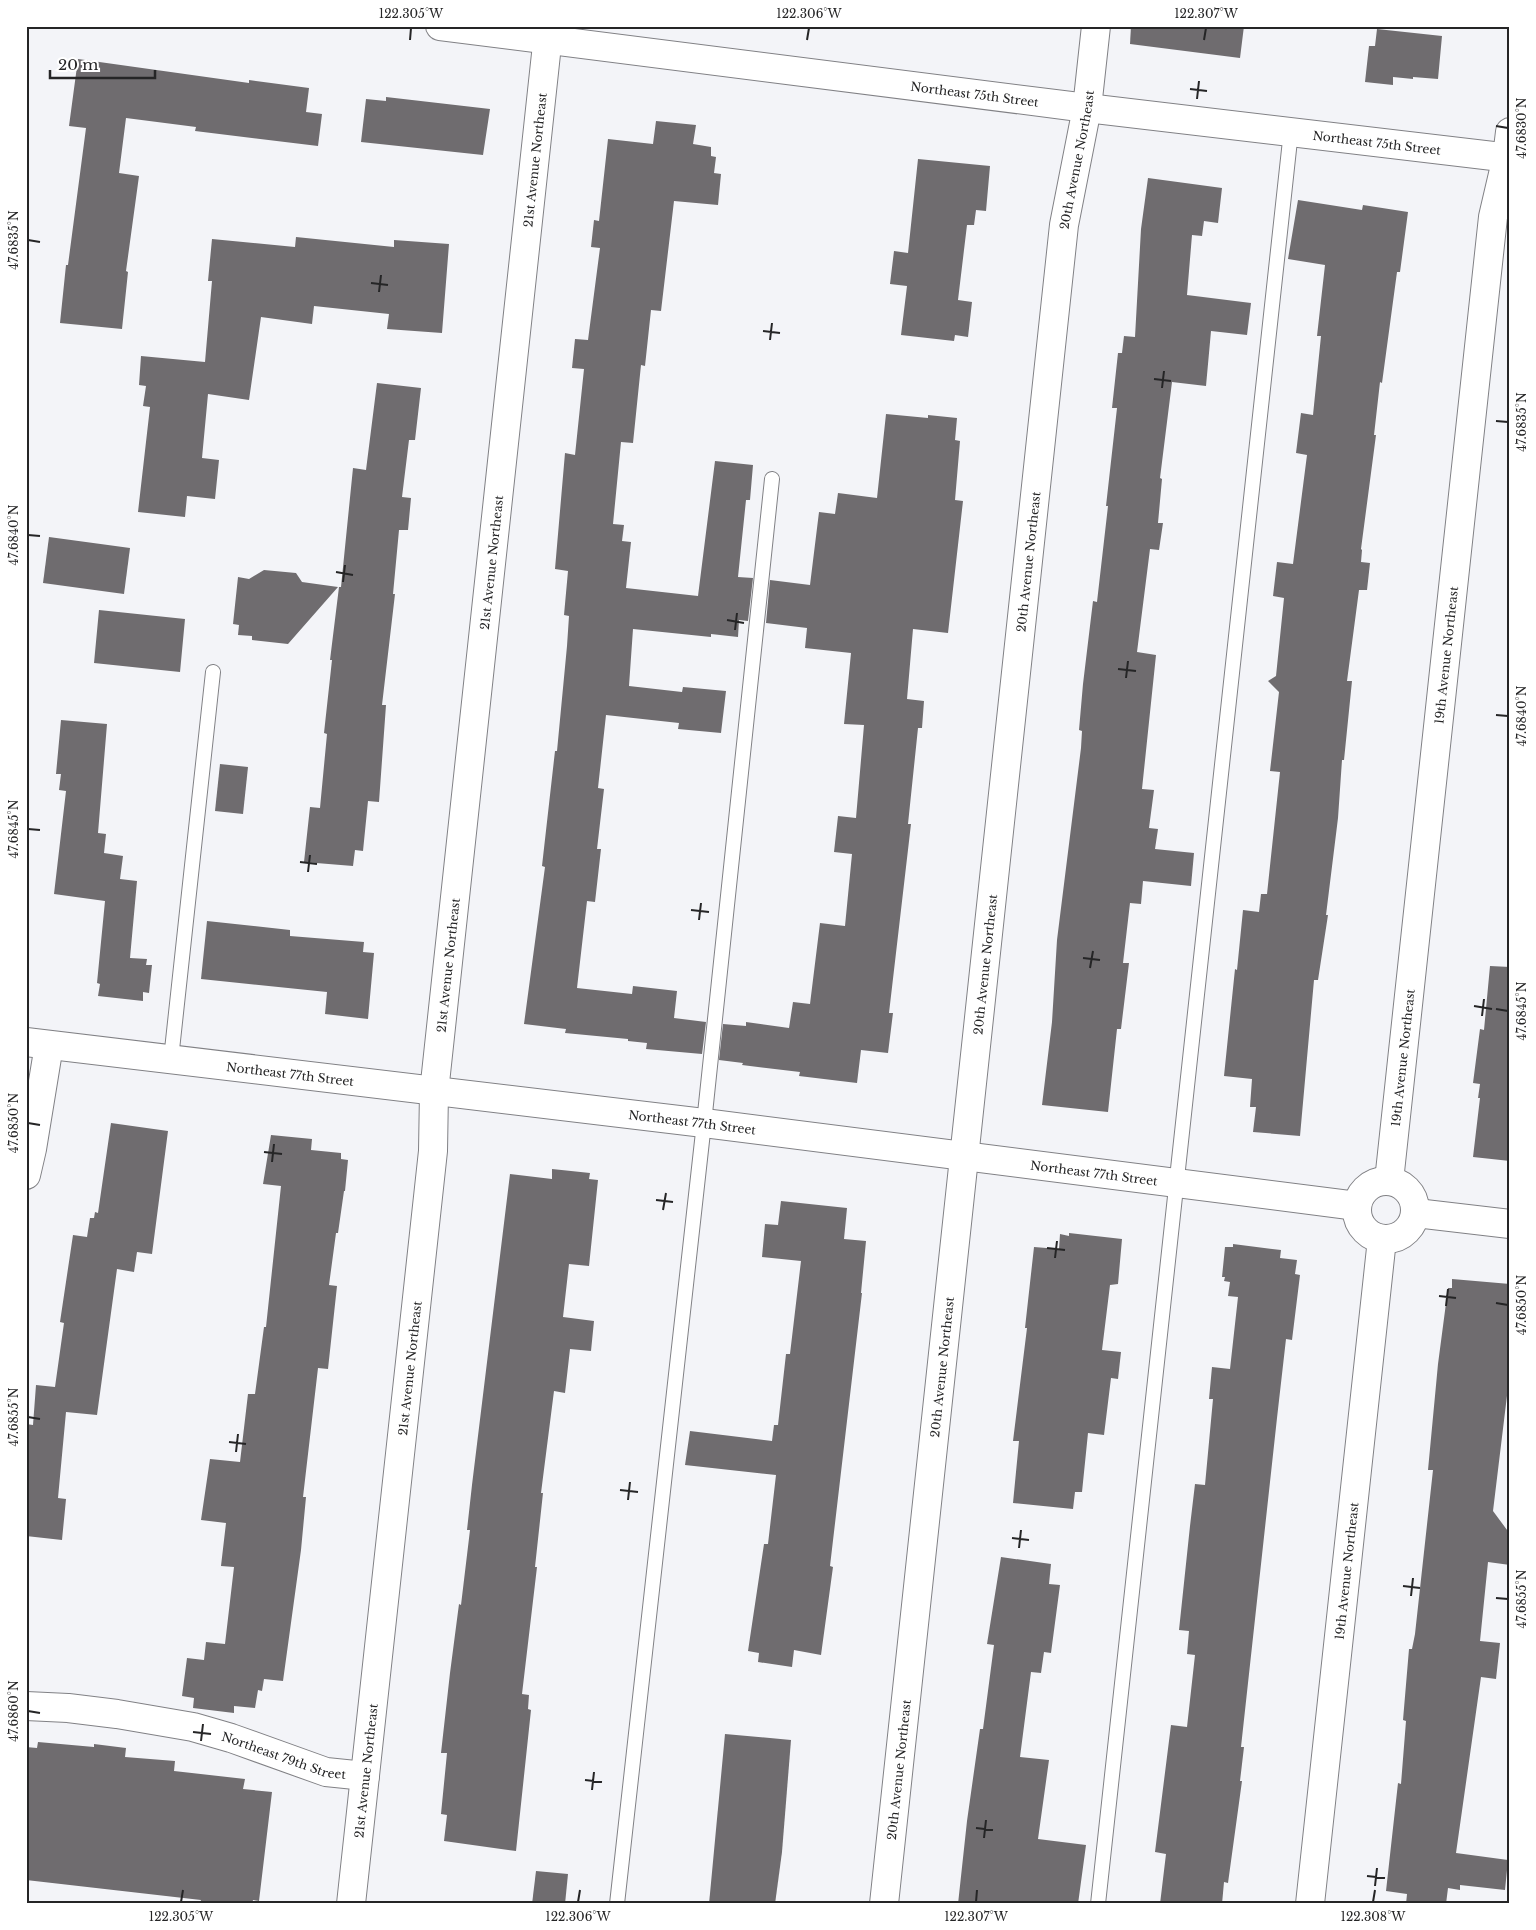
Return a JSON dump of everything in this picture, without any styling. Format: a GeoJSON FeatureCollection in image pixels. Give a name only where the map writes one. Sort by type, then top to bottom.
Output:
{"type":"FeatureCollection","features":[{"type":"Feature","properties":{"kind":"street","name":"Northeast 75th Street"},"geometry":{"type":"LineString","coordinates":[[440,26],[548,33],[1087,108],[1291,131],[1509,149]]}},
{"type":"Feature","properties":{"kind":"street","name":"20th Avenue Northeast"},"geometry":{"type":"LineString","coordinates":[[884,1904],[1064,225],[1087,108],[1096,26]]}},
{"type":"Feature","properties":{"kind":"street","name":"21st Avenue Northeast"},"geometry":{"type":"LineString","coordinates":[[351,1904],[433,1151],[434,1092],[548,33]]}},
{"type":"Feature","properties":{"kind":"street","name":"19th Avenue Northeast"},"geometry":{"type":"LineString","coordinates":[[1388,1181],[1493,217],[1509,149]]}},
{"type":"Feature","properties":{"kind":"street","name":"Northeast 77th Street"},"geometry":{"type":"LineString","coordinates":[[38,1044],[704,1123],[1357,1206]]}},
{"type":"Feature","properties":{"kind":"street"},"geometry":{"type":"LineString","coordinates":[[26,1175],[32,1149],[38,1044]]}},
{"type":"Feature","properties":{"kind":"street"},"geometry":{"type":"LineString","coordinates":[[1388,1181],[1399,1183],[1407,1189],[1413,1197],[1416,1213],[1411,1226],[1404,1234],[1396,1238],[1382,1239],[1369,1234],[1362,1228],[1358,1219],[1357,1206],[1362,1193],[1369,1186],[1378,1182],[1388,1181]]}},
{"type":"Feature","properties":{"kind":"street"},"geometry":{"type":"LineString","coordinates":[[1416,1213],[1510,1224]]}},
{"type":"Feature","properties":{"kind":"street","name":"19th Avenue Northeast"},"geometry":{"type":"LineString","coordinates":[[1310,1904],[1382,1239]]}},
{"type":"Feature","properties":{"kind":"street","name":"Northeast 79th Street"},"geometry":{"type":"LineString","coordinates":[[26,1706],[68,1708],[166,1722],[231,1738],[326,1772],[365,1776]]}},
{"type":"Feature","properties":{"kind":"lane"},"geometry":{"type":"LineString","coordinates":[[1098,1904],[1291,131]]}},
{"type":"Feature","properties":{"kind":"lane"},"geometry":{"type":"LineString","coordinates":[[617,1904],[704,1123],[772,480]]}},
{"type":"Feature","properties":{"kind":"lane"},"geometry":{"type":"LineString","coordinates":[[171,1059],[213,672]]}},
{"type":"Feature","properties":{"kind":"building"},"geometry":{"type":"Polygon","coordinates":[[[1131,26],[1244,26],[1240,58],[1130,44],[1131,26]]]}},
{"type":"Feature","properties":{"kind":"building"},"geometry":{"type":"Polygon","coordinates":[[[1377,29],[1442,36],[1438,79],[1393,77],[1393,85],[1365,82],[1369,46],[1375,46],[1377,29]]]}},
{"type":"Feature","properties":{"kind":"building"},"geometry":{"type":"Polygon","coordinates":[[[78,59],[249,83],[249,80],[309,88],[306,112],[322,114],[318,146],[195,131],[196,127],[126,118],[119,173],[139,176],[126,271],[128,272],[122,329],[60,323],[66,265],[68,265],[86,128],[69,126],[78,59]]]}},
{"type":"Feature","properties":{"kind":"building"},"geometry":{"type":"Polygon","coordinates":[[[386,97],[490,109],[483,155],[361,142],[366,99],[386,101],[386,97]]]}},
{"type":"Feature","properties":{"kind":"building"},"geometry":{"type":"Polygon","coordinates":[[[656,121],[696,125],[693,144],[711,147],[711,156],[716,157],[714,173],[721,174],[718,205],[674,201],[661,311],[651,310],[645,366],[641,365],[633,443],[621,442],[613,524],[624,525],[622,541],[631,542],[626,588],[698,596],[715,461],[753,465],[750,500],[746,500],[738,577],[753,578],[748,621],[739,620],[738,637],[711,634],[711,637],[633,629],[629,686],[682,692],[683,687],[726,691],[721,733],[678,729],[679,723],[606,715],[598,788],[604,789],[597,849],[601,849],[595,902],[587,901],[577,988],[632,994],[633,986],[677,991],[674,1018],[706,1022],[702,1054],[646,1049],[647,1043],[628,1041],[628,1039],[565,1033],[566,1029],[524,1024],[545,867],[542,866],[555,751],[557,751],[567,646],[569,616],[564,615],[568,571],[555,569],[565,453],[575,455],[584,369],[572,368],[575,339],[588,340],[600,248],[591,247],[594,220],[599,221],[608,139],[653,144],[656,121]]]}},
{"type":"Feature","properties":{"kind":"building"},"geometry":{"type":"Polygon","coordinates":[[[918,159],[990,166],[986,211],[976,210],[974,225],[967,225],[958,300],[972,302],[968,337],[955,335],[954,341],[901,335],[907,286],[890,284],[894,251],[908,253],[918,159]]]}},
{"type":"Feature","properties":{"kind":"building"},"geometry":{"type":"Polygon","coordinates":[[[1148,178],[1222,188],[1218,223],[1204,221],[1202,236],[1192,235],[1187,295],[1251,303],[1247,335],[1211,331],[1206,386],[1172,382],[1160,478],[1162,479],[1158,523],[1163,523],[1159,550],[1150,549],[1137,652],[1156,655],[1142,789],[1154,790],[1149,828],[1158,829],[1155,849],[1194,853],[1191,886],[1143,881],[1141,904],[1130,903],[1123,963],[1129,963],[1121,1029],[1117,1029],[1108,1112],[1042,1105],[1052,1022],[1057,940],[1081,748],[1082,731],[1079,730],[1083,684],[1093,601],[1097,602],[1108,506],[1106,506],[1117,408],[1112,408],[1118,353],[1122,353],[1124,336],[1135,337],[1141,229],[1148,178]]]}},
{"type":"Feature","properties":{"kind":"building"},"geometry":{"type":"Polygon","coordinates":[[[1298,200],[1362,210],[1363,205],[1408,212],[1400,272],[1397,272],[1382,383],[1380,382],[1374,435],[1376,435],[1361,549],[1361,562],[1370,563],[1367,590],[1359,590],[1347,681],[1352,681],[1326,915],[1328,915],[1318,980],[1314,980],[1300,1136],[1253,1132],[1256,1107],[1250,1107],[1252,1079],[1224,1076],[1243,910],[1259,912],[1261,894],[1267,894],[1280,772],[1270,771],[1279,692],[1268,681],[1276,676],[1284,598],[1273,596],[1277,562],[1293,564],[1307,455],[1296,453],[1301,413],[1313,415],[1321,336],[1317,336],[1325,265],[1288,259],[1298,200]]]}},
{"type":"Feature","properties":{"kind":"building"},"geometry":{"type":"Polygon","coordinates":[[[296,237],[394,247],[394,240],[449,244],[442,333],[387,329],[389,314],[314,306],[312,324],[261,317],[249,400],[208,394],[202,458],[219,460],[215,499],[187,496],[185,517],[138,512],[150,407],[143,406],[146,386],[139,385],[141,356],[205,362],[212,281],[208,281],[212,239],[295,247],[296,237]]]}},
{"type":"Feature","properties":{"kind":"building"},"geometry":{"type":"Polygon","coordinates":[[[377,383],[421,388],[415,440],[409,440],[402,497],[411,498],[408,530],[399,530],[393,594],[395,594],[382,705],[386,705],[379,802],[368,801],[363,851],[355,850],[353,866],[304,862],[310,807],[320,808],[327,734],[324,733],[332,660],[330,660],[339,587],[341,587],[353,468],[366,470],[377,383]]]}},
{"type":"Feature","properties":{"kind":"building"},"geometry":{"type":"Polygon","coordinates":[[[886,414],[928,418],[928,415],[957,418],[955,440],[960,441],[955,500],[963,501],[948,633],[913,629],[907,699],[924,701],[922,728],[918,728],[908,824],[911,824],[889,1013],[893,1013],[888,1053],[861,1050],[857,1083],[799,1076],[800,1072],[742,1065],[743,1063],[719,1060],[723,1024],[746,1026],[746,1022],[789,1028],[793,1002],[810,1004],[820,923],[845,926],[852,854],[834,852],[838,816],[856,818],[864,725],[844,724],[851,653],[805,648],[807,628],[766,623],[770,580],[810,585],[819,512],[835,514],[838,493],[877,498],[886,414]]]}},
{"type":"Feature","properties":{"kind":"building"},"geometry":{"type":"Polygon","coordinates":[[[49,537],[130,548],[124,594],[43,583],[49,537]]]}},
{"type":"Feature","properties":{"kind":"building"},"geometry":{"type":"Polygon","coordinates":[[[264,570],[296,573],[302,582],[338,587],[288,644],[252,640],[252,636],[238,635],[239,625],[233,624],[238,577],[249,579],[264,570]]]}},
{"type":"Feature","properties":{"kind":"building"},"geometry":{"type":"Polygon","coordinates":[[[99,610],[185,619],[180,672],[94,663],[99,610]]]}},
{"type":"Feature","properties":{"kind":"building"},"geometry":{"type":"Polygon","coordinates":[[[61,720],[107,724],[98,833],[106,834],[104,853],[123,856],[120,879],[137,881],[130,958],[147,959],[146,965],[152,965],[149,993],[143,992],[143,1001],[98,996],[100,984],[97,983],[105,901],[54,894],[66,791],[59,790],[61,774],[56,774],[61,720]]]}},
{"type":"Feature","properties":{"kind":"building"},"geometry":{"type":"Polygon","coordinates":[[[220,764],[248,767],[243,814],[215,811],[220,764]]]}},
{"type":"Feature","properties":{"kind":"building"},"geometry":{"type":"Polygon","coordinates":[[[207,921],[290,930],[290,936],[364,942],[363,952],[374,953],[368,1019],[325,1014],[327,992],[201,979],[207,921]]]}},
{"type":"Feature","properties":{"kind":"building"},"geometry":{"type":"Polygon","coordinates":[[[1490,966],[1510,967],[1510,1161],[1473,1157],[1480,1084],[1473,1083],[1480,1029],[1484,1030],[1490,966]]]}},
{"type":"Feature","properties":{"kind":"building"},"geometry":{"type":"Polygon","coordinates":[[[111,1123],[168,1131],[152,1254],[137,1252],[134,1272],[117,1269],[97,1415],[66,1412],[58,1498],[66,1499],[62,1540],[26,1536],[26,1424],[33,1425],[36,1385],[55,1387],[64,1323],[60,1322],[73,1235],[87,1237],[90,1218],[94,1218],[95,1212],[98,1213],[111,1123]]]}},
{"type":"Feature","properties":{"kind":"building"},"geometry":{"type":"Polygon","coordinates":[[[271,1135],[312,1139],[311,1150],[341,1153],[341,1159],[348,1160],[345,1191],[338,1233],[336,1233],[329,1285],[337,1286],[328,1369],[318,1368],[303,1497],[306,1497],[301,1550],[283,1681],[264,1679],[262,1691],[258,1690],[255,1708],[234,1706],[234,1713],[193,1708],[194,1698],[182,1696],[187,1658],[204,1660],[206,1642],[225,1644],[234,1567],[221,1566],[226,1523],[201,1520],[210,1459],[240,1462],[248,1394],[255,1394],[264,1327],[266,1327],[281,1186],[263,1184],[271,1135]]]}},
{"type":"Feature","properties":{"kind":"building"},"geometry":{"type":"Polygon","coordinates":[[[552,1169],[590,1173],[589,1179],[598,1180],[589,1266],[569,1264],[563,1317],[594,1321],[591,1351],[570,1349],[565,1393],[554,1391],[541,1493],[543,1493],[535,1567],[537,1567],[522,1694],[529,1695],[528,1709],[531,1710],[516,1851],[444,1841],[447,1815],[441,1814],[447,1753],[441,1753],[470,1530],[467,1530],[472,1485],[510,1174],[552,1179],[552,1169]]]}},
{"type":"Feature","properties":{"kind":"building"},"geometry":{"type":"Polygon","coordinates":[[[781,1201],[847,1208],[844,1239],[866,1241],[862,1293],[830,1566],[833,1567],[821,1655],[794,1650],[792,1667],[758,1662],[759,1653],[748,1651],[764,1544],[768,1544],[776,1475],[685,1465],[690,1431],[772,1441],[774,1425],[778,1425],[786,1354],[790,1354],[801,1261],[762,1257],[765,1224],[778,1225],[781,1201]]]}},
{"type":"Feature","properties":{"kind":"building"},"geometry":{"type":"Polygon","coordinates":[[[1069,1233],[1122,1239],[1118,1284],[1110,1285],[1102,1350],[1121,1352],[1118,1379],[1111,1378],[1104,1435],[1088,1433],[1082,1492],[1075,1492],[1073,1509],[1013,1503],[1019,1441],[1013,1441],[1027,1328],[1025,1328],[1034,1247],[1059,1249],[1060,1234],[1069,1236],[1069,1233]]]}},
{"type":"Feature","properties":{"kind":"building"},"geometry":{"type":"Polygon","coordinates":[[[1233,1244],[1281,1250],[1280,1258],[1297,1260],[1295,1274],[1300,1275],[1292,1340],[1286,1339],[1241,1747],[1244,1747],[1240,1781],[1242,1781],[1228,1883],[1224,1882],[1222,1904],[1160,1904],[1166,1854],[1155,1852],[1171,1725],[1187,1727],[1195,1655],[1187,1654],[1189,1631],[1179,1630],[1190,1526],[1195,1484],[1205,1485],[1213,1399],[1209,1399],[1212,1367],[1230,1369],[1238,1297],[1228,1296],[1230,1282],[1224,1281],[1225,1277],[1222,1277],[1225,1247],[1233,1247],[1233,1244]]]}},
{"type":"Feature","properties":{"kind":"building"},"geometry":{"type":"Polygon","coordinates":[[[1452,1279],[1510,1284],[1510,1371],[1493,1511],[1510,1534],[1510,1565],[1488,1562],[1480,1641],[1500,1643],[1496,1679],[1481,1677],[1456,1853],[1508,1860],[1505,1890],[1460,1885],[1460,1890],[1448,1888],[1446,1904],[1406,1904],[1407,1894],[1386,1891],[1398,1783],[1401,1784],[1406,1721],[1403,1720],[1409,1649],[1412,1649],[1415,1634],[1433,1470],[1428,1470],[1438,1364],[1448,1288],[1452,1288],[1452,1279]]]}},
{"type":"Feature","properties":{"kind":"building"},"geometry":{"type":"Polygon","coordinates":[[[1001,1557],[1051,1564],[1049,1584],[1060,1585],[1051,1653],[1044,1652],[1041,1673],[1031,1672],[1020,1757],[1049,1760],[1038,1839],[1086,1845],[1078,1904],[958,1904],[967,1821],[980,1729],[983,1729],[994,1645],[987,1644],[1001,1557]]]}},
{"type":"Feature","properties":{"kind":"building"},"geometry":{"type":"Polygon","coordinates":[[[725,1734],[791,1740],[782,1852],[775,1904],[709,1904],[725,1734]]]}},
{"type":"Feature","properties":{"kind":"building"},"geometry":{"type":"Polygon","coordinates":[[[38,1742],[94,1747],[94,1744],[126,1748],[125,1757],[175,1761],[174,1771],[245,1779],[243,1789],[272,1792],[259,1901],[253,1900],[252,1904],[200,1904],[201,1900],[26,1880],[26,1747],[37,1748],[38,1742]]]}},
{"type":"Feature","properties":{"kind":"building"},"geometry":{"type":"Polygon","coordinates":[[[536,1871],[568,1874],[565,1904],[532,1904],[536,1871]]]}}]}
